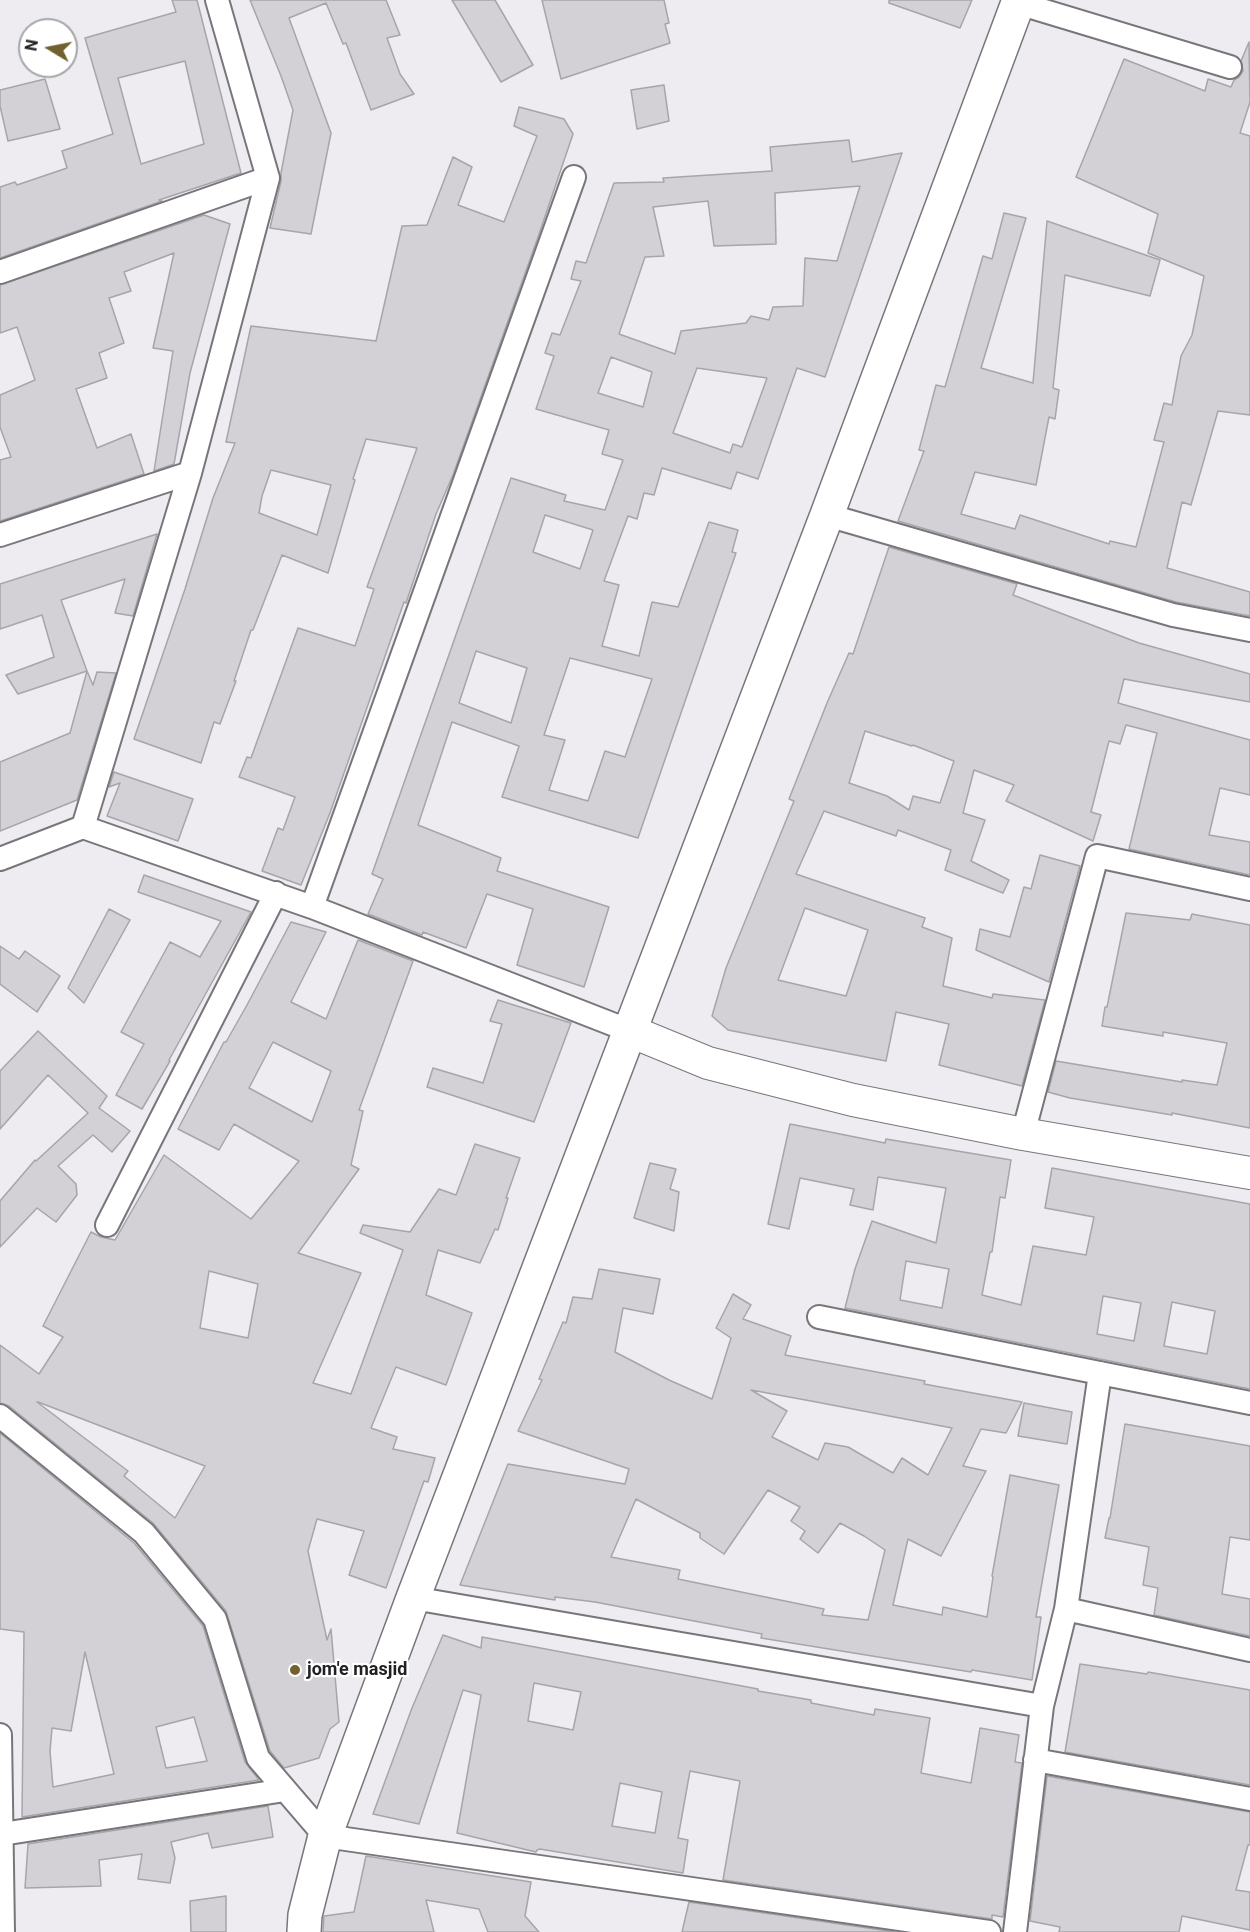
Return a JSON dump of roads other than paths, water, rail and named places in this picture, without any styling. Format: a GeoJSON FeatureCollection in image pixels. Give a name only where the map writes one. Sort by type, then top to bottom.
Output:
{"type":"FeatureCollection","features":[{"type":"Feature","properties":{"kind":"main road"},"geometry":{"type":"LineString","coordinates":[[304,1932],[305,1915],[325,1836],[413,1598],[827,515],[1018,2]]}},
{"type":"Feature","properties":{"kind":"main road"},"geometry":{"type":"LineString","coordinates":[[630,1031],[708,1063],[853,1100],[1023,1134],[1250,1173]]}},
{"type":"Feature","properties":{"kind":"street"},"geometry":{"type":"LineString","coordinates":[[83,827],[190,473],[268,178],[217,0]]}},
{"type":"Feature","properties":{"kind":"street"},"geometry":{"type":"LineString","coordinates":[[1018,2],[1230,67]]}},
{"type":"Feature","properties":{"kind":"street"},"geometry":{"type":"LineString","coordinates":[[312,907],[574,177]]}},
{"type":"Feature","properties":{"kind":"street"},"geometry":{"type":"LineString","coordinates":[[0,272],[268,178]]}},
{"type":"Feature","properties":{"kind":"street"},"geometry":{"type":"LineString","coordinates":[[0,535],[190,473]]}},
{"type":"Feature","properties":{"kind":"street"},"geometry":{"type":"LineString","coordinates":[[827,515],[1173,615],[1250,630]]}},
{"type":"Feature","properties":{"kind":"street"},"geometry":{"type":"LineString","coordinates":[[0,859],[83,827],[276,893],[630,1031]]}},
{"type":"Feature","properties":{"kind":"street"},"geometry":{"type":"LineString","coordinates":[[1023,1134],[1096,856],[1250,888]]}},
{"type":"Feature","properties":{"kind":"street"},"geometry":{"type":"LineString","coordinates":[[107,1225],[276,893]]}},
{"type":"Feature","properties":{"kind":"street"},"geometry":{"type":"LineString","coordinates":[[819,1317],[1250,1403]]}},
{"type":"Feature","properties":{"kind":"street"},"geometry":{"type":"LineString","coordinates":[[1015,1932],[1042,1706],[1066,1609],[1100,1372]]}},
{"type":"Feature","properties":{"kind":"street"},"geometry":{"type":"LineString","coordinates":[[0,1416],[144,1533],[215,1618],[258,1758],[325,1836],[989,1932]]}},
{"type":"Feature","properties":{"kind":"street"},"geometry":{"type":"LineString","coordinates":[[413,1598],[1042,1706]]}},
{"type":"Feature","properties":{"kind":"street"},"geometry":{"type":"LineString","coordinates":[[1066,1609],[1250,1650]]}},
{"type":"Feature","properties":{"kind":"street"},"geometry":{"type":"LineString","coordinates":[[0,1735],[3,1932]]}},
{"type":"Feature","properties":{"kind":"street"},"geometry":{"type":"LineString","coordinates":[[1035,1760],[1250,1799]]}},
{"type":"Feature","properties":{"kind":"street"},"geometry":{"type":"LineString","coordinates":[[2,1834],[285,1790]]}},
{"type":"Feature","properties":{"kind":"place","name":"jom'e masjid"},"geometry":{"type":"Point","coordinates":[295,1670]}}]}
